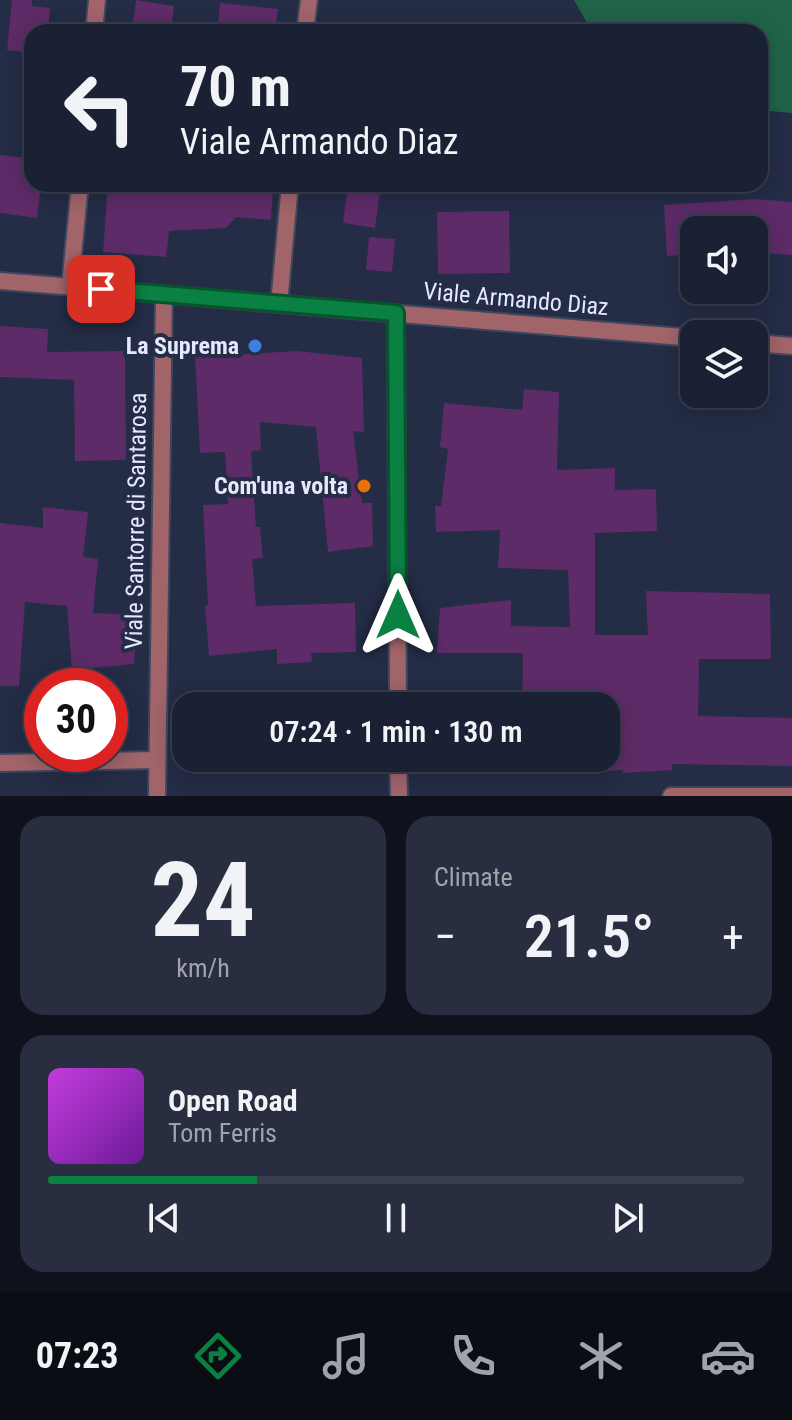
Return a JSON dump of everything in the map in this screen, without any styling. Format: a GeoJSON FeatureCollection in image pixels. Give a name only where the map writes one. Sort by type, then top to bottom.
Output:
{"type":"FeatureCollection","features":[{"type":"Feature","properties":{"kind":"street"},"geometry":{"type":"LineString","coordinates":[[95,24],[97,0]]}},
{"type":"Feature","properties":{"kind":"street"},"geometry":{"type":"LineString","coordinates":[[306,24],[309,0]]}},
{"type":"Feature","properties":{"kind":"street"},"geometry":{"type":"LineString","coordinates":[[70,286],[79,192]]}},
{"type":"Feature","properties":{"kind":"street"},"geometry":{"type":"LineString","coordinates":[[279,304],[289,192]]}},
{"type":"Feature","properties":{"kind":"street","name":"Viale Armando Diaz"},"geometry":{"type":"LineString","coordinates":[[0,281],[680,337]]}},
{"type":"Feature","properties":{"kind":"street","name":"Viale Santorre di Santarosa"},"geometry":{"type":"LineString","coordinates":[[157,796],[164,294]]}},
{"type":"Feature","properties":{"kind":"street"},"geometry":{"type":"LineString","coordinates":[[396,313],[398,692]]}},
{"type":"Feature","properties":{"kind":"street"},"geometry":{"type":"LineString","coordinates":[[768,344],[792,346]]}},
{"type":"Feature","properties":{"kind":"street"},"geometry":{"type":"LineString","coordinates":[[0,763],[156,760]]}},
{"type":"Feature","properties":{"kind":"street"},"geometry":{"type":"LineString","coordinates":[[398,772],[399,796]]}},
{"type":"Feature","properties":{"kind":"street"},"geometry":{"type":"LineString","coordinates":[[671,796],[792,796]]}},
{"type":"Feature","properties":{"kind":"green space"},"geometry":{"type":"Polygon","coordinates":[[[574,0],[792,0],[792,113],[768,111],[768,24],[588,24],[574,0]]]}},
{"type":"Feature","properties":{"kind":"building"},"geometry":{"type":"Polygon","coordinates":[[[12,0],[32,0],[32,6],[50,8],[49,24],[24,24],[24,52],[7,50],[12,0]]]}},
{"type":"Feature","properties":{"kind":"building"},"geometry":{"type":"Polygon","coordinates":[[[136,0],[174,6],[172,24],[133,24],[136,0]]]}},
{"type":"Feature","properties":{"kind":"building"},"geometry":{"type":"Polygon","coordinates":[[[220,3],[278,9],[276,24],[218,24],[220,3]]]}},
{"type":"Feature","properties":{"kind":"building"},"geometry":{"type":"Polygon","coordinates":[[[0,155],[24,158],[24,192],[40,192],[37,218],[0,213],[0,155]]]}},
{"type":"Feature","properties":{"kind":"building"},"geometry":{"type":"Polygon","coordinates":[[[107,192],[273,192],[271,220],[236,217],[226,228],[169,231],[166,257],[103,252],[107,192]]]}},
{"type":"Feature","properties":{"kind":"building"},"geometry":{"type":"Polygon","coordinates":[[[347,192],[380,192],[375,228],[343,223],[347,192]]]}},
{"type":"Feature","properties":{"kind":"building"},"geometry":{"type":"Polygon","coordinates":[[[755,199],[792,202],[792,255],[768,253],[768,216],[680,216],[680,255],[667,256],[664,205],[755,199]]]}},
{"type":"Feature","properties":{"kind":"building"},"geometry":{"type":"Polygon","coordinates":[[[509,211],[510,273],[438,274],[437,212],[509,211]]]}},
{"type":"Feature","properties":{"kind":"building"},"geometry":{"type":"Polygon","coordinates":[[[369,237],[395,239],[392,272],[366,270],[369,237]]]}},
{"type":"Feature","properties":{"kind":"building"},"geometry":{"type":"Polygon","coordinates":[[[0,326],[48,329],[47,352],[125,351],[126,460],[75,461],[74,380],[0,377],[0,326]]]}},
{"type":"Feature","properties":{"kind":"building"},"geometry":{"type":"Polygon","coordinates":[[[297,351],[362,358],[364,432],[353,431],[362,503],[372,503],[373,546],[328,552],[316,427],[260,422],[261,450],[251,451],[256,527],[260,527],[263,558],[252,559],[256,606],[355,603],[356,652],[311,653],[312,662],[277,664],[277,649],[209,656],[203,505],[228,504],[225,452],[200,453],[195,357],[297,351]]]}},
{"type":"Feature","properties":{"kind":"building"},"geometry":{"type":"Polygon","coordinates":[[[524,389],[559,392],[557,470],[615,468],[615,490],[656,489],[657,531],[595,533],[595,635],[648,635],[646,591],[770,594],[771,659],[699,659],[698,716],[792,718],[792,766],[672,764],[672,770],[623,773],[620,770],[620,692],[522,692],[523,653],[437,653],[440,608],[511,600],[511,626],[570,627],[568,570],[498,568],[500,530],[436,532],[435,506],[441,506],[448,449],[440,447],[444,403],[522,410],[524,389]]]}},
{"type":"Feature","properties":{"kind":"building"},"geometry":{"type":"Polygon","coordinates":[[[43,507],[88,512],[83,557],[98,559],[93,613],[138,615],[134,664],[72,668],[67,606],[25,602],[19,686],[0,686],[0,523],[43,528],[43,507]]]}},
{"type":"Feature","properties":{"kind":"place","name":"La Suprema"},"geometry":{"type":"Point","coordinates":[255,346]}},
{"type":"Feature","properties":{"kind":"place","name":"Com'una volta"},"geometry":{"type":"Point","coordinates":[364,486]}},
{"type":"Feature","properties":{"kind":"route"},"geometry":{"type":"LineString","coordinates":[[101,289],[396,313],[398,615]]}}]}
